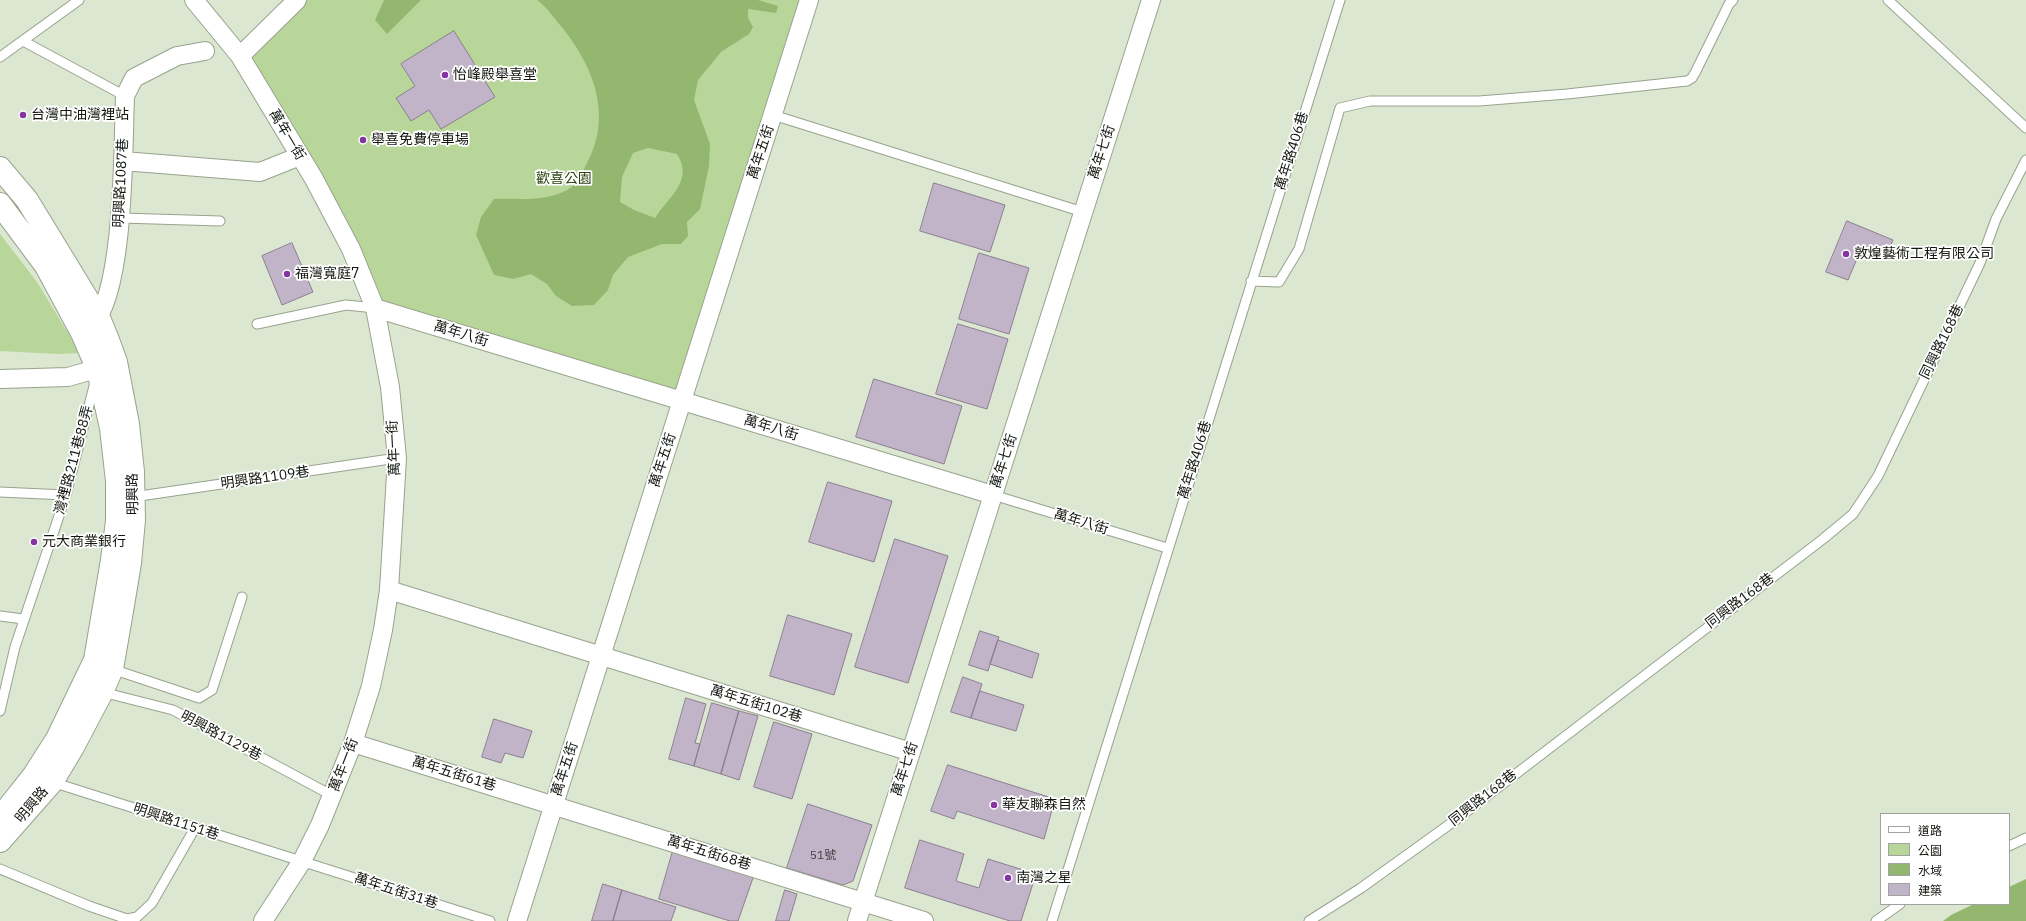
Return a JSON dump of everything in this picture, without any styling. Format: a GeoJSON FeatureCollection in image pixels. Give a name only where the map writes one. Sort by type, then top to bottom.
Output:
{"type":"FeatureCollection","features":[{"type":"Feature","properties":{"kind":"main road","name":"明興路"},"geometry":{"type":"LineString","coordinates":[[0,168],[27,200],[99,318],[107,366],[117,488],[116,521],[112,560],[95,660],[57,739],[34,775],[0,818]]}},
{"type":"Feature","properties":{"kind":"main road","name":"明興路"},"geometry":{"type":"LineString","coordinates":[[0,204],[46,266],[82,333],[107,366],[128,424],[133,497],[130,563],[112,668],[102,692],[73,747],[52,782],[0,841]]}},
{"type":"Feature","properties":{"kind":"street","name":"萬年一街"},"geometry":{"type":"LineString","coordinates":[[194,0],[240,56],[314,179],[351,249],[375,308],[390,387],[397,458],[389,590],[383,630],[371,686],[353,743],[333,796],[302,861],[263,921]]}},
{"type":"Feature","properties":{"kind":"street"},"geometry":{"type":"LineString","coordinates":[[240,56],[297,0]]}},
{"type":"Feature","properties":{"kind":"street","name":"萬年五街"},"geometry":{"type":"LineString","coordinates":[[517,921],[809,0]]}},
{"type":"Feature","properties":{"kind":"street","name":"萬年七街"},"geometry":{"type":"LineString","coordinates":[[857,921],[1151,0]]}},
{"type":"Feature","properties":{"kind":"street","name":"明興路1087巷"},"geometry":{"type":"LineString","coordinates":[[99,318],[112,276],[121,218],[125,96],[134,78],[177,56],[205,50]]}},
{"type":"Feature","properties":{"kind":"street"},"geometry":{"type":"LineString","coordinates":[[123,161],[260,172],[300,156]]}},
{"type":"Feature","properties":{"kind":"street","name":"萬年八街"},"geometry":{"type":"LineString","coordinates":[[375,308],[993,495]]}},
{"type":"Feature","properties":{"kind":"street"},"geometry":{"type":"LineString","coordinates":[[82,333],[99,318]]}},
{"type":"Feature","properties":{"kind":"street"},"geometry":{"type":"LineString","coordinates":[[0,379],[68,377],[107,366]]}},
{"type":"Feature","properties":{"kind":"street","name":"萬年五街102巷"},"geometry":{"type":"LineString","coordinates":[[389,590],[911,752]]}},
{"type":"Feature","properties":{"kind":"street","name":"萬年五街61巷"},"geometry":{"type":"LineString","coordinates":[[353,743],[554,805]]}},
{"type":"Feature","properties":{"kind":"street","name":"萬年五街68巷"},"geometry":{"type":"LineString","coordinates":[[554,805],[924,921]]}},
{"type":"Feature","properties":{"kind":"lane"},"geometry":{"type":"LineString","coordinates":[[0,57],[79,0]]}},
{"type":"Feature","properties":{"kind":"lane","name":"萬年路406巷"},"geometry":{"type":"LineString","coordinates":[[1052,921],[1167,548],[1340,0]]}},
{"type":"Feature","properties":{"kind":"lane"},"geometry":{"type":"LineString","coordinates":[[1251,281],[1279,282],[1299,249],[1340,108],[1370,101],[1479,100],[1567,94],[1687,81],[1692,78],[1696,71],[1729,4],[1733,0]]}},
{"type":"Feature","properties":{"kind":"lane"},"geometry":{"type":"LineString","coordinates":[[1888,0],[2026,128]]}},
{"type":"Feature","properties":{"kind":"lane"},"geometry":{"type":"LineString","coordinates":[[23,41],[125,96]]}},
{"type":"Feature","properties":{"kind":"lane"},"geometry":{"type":"LineString","coordinates":[[773,115],[1083,212]]}},
{"type":"Feature","properties":{"kind":"lane","name":"同興路168巷"},"geometry":{"type":"LineString","coordinates":[[1309,921],[1361,888],[1457,819],[1823,539],[1853,514],[1878,476],[1980,262],[1996,220],[2026,160]]}},
{"type":"Feature","properties":{"kind":"lane"},"geometry":{"type":"LineString","coordinates":[[121,218],[220,221]]}},
{"type":"Feature","properties":{"kind":"lane"},"geometry":{"type":"LineString","coordinates":[[258,324],[346,305],[375,308]]}},
{"type":"Feature","properties":{"kind":"lane","name":"灣裡路211巷88弄"},"geometry":{"type":"LineString","coordinates":[[0,711],[23,619],[66,495],[107,366]]}},
{"type":"Feature","properties":{"kind":"lane","name":"明興路1109巷"},"geometry":{"type":"LineString","coordinates":[[133,497],[397,458]]}},
{"type":"Feature","properties":{"kind":"lane"},"geometry":{"type":"LineString","coordinates":[[0,492],[66,495]]}},
{"type":"Feature","properties":{"kind":"lane","name":"萬年八街"},"geometry":{"type":"LineString","coordinates":[[993,495],[1167,548]]}},
{"type":"Feature","properties":{"kind":"lane"},"geometry":{"type":"LineString","coordinates":[[112,668],[198,698],[212,690],[242,597]]}},
{"type":"Feature","properties":{"kind":"lane"},"geometry":{"type":"LineString","coordinates":[[0,616],[23,619]]}},
{"type":"Feature","properties":{"kind":"lane","name":"明興路1129巷"},"geometry":{"type":"LineString","coordinates":[[102,692],[173,710],[333,796]]}},
{"type":"Feature","properties":{"kind":"lane","name":"明興路1151巷"},"geometry":{"type":"LineString","coordinates":[[52,782],[302,861]]}},
{"type":"Feature","properties":{"kind":"lane"},"geometry":{"type":"LineString","coordinates":[[0,869],[89,906],[127,919],[137,917],[152,903],[196,828]]}},
{"type":"Feature","properties":{"kind":"lane"},"geometry":{"type":"LineString","coordinates":[[2010,846],[2026,838]]}},
{"type":"Feature","properties":{"kind":"lane","name":"萬年五街31巷"},"geometry":{"type":"LineString","coordinates":[[302,861],[490,921]]}},
{"type":"Feature","properties":{"kind":"lane"},"geometry":{"type":"LineString","coordinates":[[1876,921],[1899,905]]}},
{"type":"Feature","properties":{"kind":"green space","name":"歡喜公園"},"geometry":{"type":"Polygon","coordinates":[[[297,0],[809,0],[682,401],[375,308],[240,56],[297,0]]]}},
{"type":"Feature","properties":{"kind":"green space"},"geometry":{"type":"Polygon","coordinates":[[[0,234],[37,282],[80,353],[57,354],[0,351],[0,234]]]}},
{"type":"Feature","properties":{"kind":"water"},"geometry":{"type":"Polygon","coordinates":[[[384,0],[421,0],[387,34],[375,20],[384,0]]]}},
{"type":"Feature","properties":{"kind":"water"},"geometry":{"type":"Polygon","coordinates":[[[537,0],[758,0],[778,6],[776,13],[748,9],[748,18],[753,27],[749,34],[721,52],[698,80],[694,100],[710,144],[709,166],[700,209],[687,222],[688,236],[681,244],[662,244],[628,257],[613,275],[608,290],[594,305],[572,306],[556,296],[547,284],[531,274],[513,279],[494,275],[476,235],[481,217],[494,199],[525,199],[545,197],[555,195],[573,186],[581,176],[594,146],[598,128],[599,109],[596,91],[590,74],[572,40],[537,0]],[[648,148],[633,153],[622,177],[620,202],[634,210],[655,218],[678,188],[681,180],[683,172],[682,164],[677,154],[648,148]]]}},
{"type":"Feature","properties":{"kind":"water"},"geometry":{"type":"Polygon","coordinates":[[[2026,879],[2026,921],[1943,921],[1951,915],[1972,905],[2010,905],[2010,887],[2026,879]]]}},
{"type":"Feature","properties":{"kind":"building","name":"怡峰殿舉喜堂"},"geometry":{"type":"Polygon","coordinates":[[[454,31],[495,97],[441,129],[429,110],[411,121],[396,98],[415,86],[401,64],[454,31]]]}},
{"type":"Feature","properties":{"kind":"building"},"geometry":{"type":"Polygon","coordinates":[[[934,183],[1005,205],[990,252],[920,231],[934,183]]]}},
{"type":"Feature","properties":{"kind":"building","name":"敦煌藝術工程有限公司"},"geometry":{"type":"Polygon","coordinates":[[[1847,221],[1893,240],[1885,259],[1861,249],[1848,280],[1826,272],[1847,221]]]}},
{"type":"Feature","properties":{"kind":"building","name":"福灣寬庭7"},"geometry":{"type":"Polygon","coordinates":[[[292,243],[313,292],[282,305],[262,256],[292,243]]]}},
{"type":"Feature","properties":{"kind":"building"},"geometry":{"type":"Polygon","coordinates":[[[979,253],[1029,268],[1009,334],[959,319],[979,253]]]}},
{"type":"Feature","properties":{"kind":"building"},"geometry":{"type":"Polygon","coordinates":[[[958,324],[1008,339],[987,409],[936,394],[958,324]]]}},
{"type":"Feature","properties":{"kind":"building"},"geometry":{"type":"Polygon","coordinates":[[[874,379],[962,406],[944,464],[856,437],[874,379]]]}},
{"type":"Feature","properties":{"kind":"building"},"geometry":{"type":"Polygon","coordinates":[[[828,482],[892,501],[874,562],[809,542],[828,482]]]}},
{"type":"Feature","properties":{"kind":"building"},"geometry":{"type":"Polygon","coordinates":[[[895,539],[948,556],[908,683],[855,667],[895,539]]]}},
{"type":"Feature","properties":{"kind":"building"},"geometry":{"type":"Polygon","coordinates":[[[788,615],[852,634],[834,695],[770,676],[788,615]]]}},
{"type":"Feature","properties":{"kind":"building"},"geometry":{"type":"Polygon","coordinates":[[[980,631],[999,637],[988,671],[969,665],[980,631]]]}},
{"type":"Feature","properties":{"kind":"building"},"geometry":{"type":"Polygon","coordinates":[[[998,640],[1039,654],[1032,678],[990,664],[998,640]]]}},
{"type":"Feature","properties":{"kind":"building"},"geometry":{"type":"Polygon","coordinates":[[[963,677],[982,684],[971,718],[951,712],[963,677]]]}},
{"type":"Feature","properties":{"kind":"building"},"geometry":{"type":"Polygon","coordinates":[[[980,691],[1024,705],[1016,731],[971,718],[980,691]]]}},
{"type":"Feature","properties":{"kind":"building"},"geometry":{"type":"Polygon","coordinates":[[[686,698],[706,704],[695,743],[700,744],[694,766],[669,759],[686,698]]]}},
{"type":"Feature","properties":{"kind":"building"},"geometry":{"type":"Polygon","coordinates":[[[712,703],[739,711],[721,774],[694,766],[712,703]]]}},
{"type":"Feature","properties":{"kind":"building"},"geometry":{"type":"Polygon","coordinates":[[[739,711],[758,716],[739,780],[721,774],[739,711]]]}},
{"type":"Feature","properties":{"kind":"building"},"geometry":{"type":"Polygon","coordinates":[[[494,719],[532,731],[523,758],[505,753],[501,763],[482,757],[494,719]]]}},
{"type":"Feature","properties":{"kind":"building"},"geometry":{"type":"Polygon","coordinates":[[[774,722],[812,734],[792,799],[754,787],[774,722]]]}},
{"type":"Feature","properties":{"kind":"building","name":"華友聯森自然"},"geometry":{"type":"Polygon","coordinates":[[[948,765],[1055,799],[1044,839],[957,811],[954,819],[931,811],[948,765]]]}},
{"type":"Feature","properties":{"kind":"building"},"geometry":{"type":"Polygon","coordinates":[[[808,804],[872,825],[853,881],[843,885],[787,868],[808,804]]]}},
{"type":"Feature","properties":{"kind":"building","name":"南灣之星"},"geometry":{"type":"Polygon","coordinates":[[[920,840],[964,854],[956,881],[979,888],[988,859],[1036,874],[1021,921],[1010,921],[905,888],[920,840]]]}},
{"type":"Feature","properties":{"kind":"building"},"geometry":{"type":"Polygon","coordinates":[[[673,851],[754,875],[738,921],[730,921],[659,899],[673,851]]]}},
{"type":"Feature","properties":{"kind":"building"},"geometry":{"type":"Polygon","coordinates":[[[603,884],[622,890],[613,921],[592,921],[603,884]]]}},
{"type":"Feature","properties":{"kind":"building"},"geometry":{"type":"Polygon","coordinates":[[[622,890],[676,907],[671,921],[613,921],[622,890]]]}},
{"type":"Feature","properties":{"kind":"building"},"geometry":{"type":"Polygon","coordinates":[[[785,890],[797,894],[789,921],[776,921],[785,890]]]}},
{"type":"Feature","properties":{"kind":"place","name":"怡峰殿舉喜堂"},"geometry":{"type":"Point","coordinates":[445,75]}},
{"type":"Feature","properties":{"kind":"place","name":"台灣中油灣裡站"},"geometry":{"type":"Point","coordinates":[23,115]}},
{"type":"Feature","properties":{"kind":"place","name":"舉喜免費停車場"},"geometry":{"type":"Point","coordinates":[363,140]}},
{"type":"Feature","properties":{"kind":"place","name":"敦煌藝術工程有限公司"},"geometry":{"type":"Point","coordinates":[1846,254]}},
{"type":"Feature","properties":{"kind":"place","name":"福灣寬庭7"},"geometry":{"type":"Point","coordinates":[287,274]}},
{"type":"Feature","properties":{"kind":"place","name":"元大商業銀行"},"geometry":{"type":"Point","coordinates":[34,542]}},
{"type":"Feature","properties":{"kind":"place","name":"華友聯森自然"},"geometry":{"type":"Point","coordinates":[994,805]}},
{"type":"Feature","properties":{"kind":"place","name":"南灣之星"},"geometry":{"type":"Point","coordinates":[1008,878]}}]}
